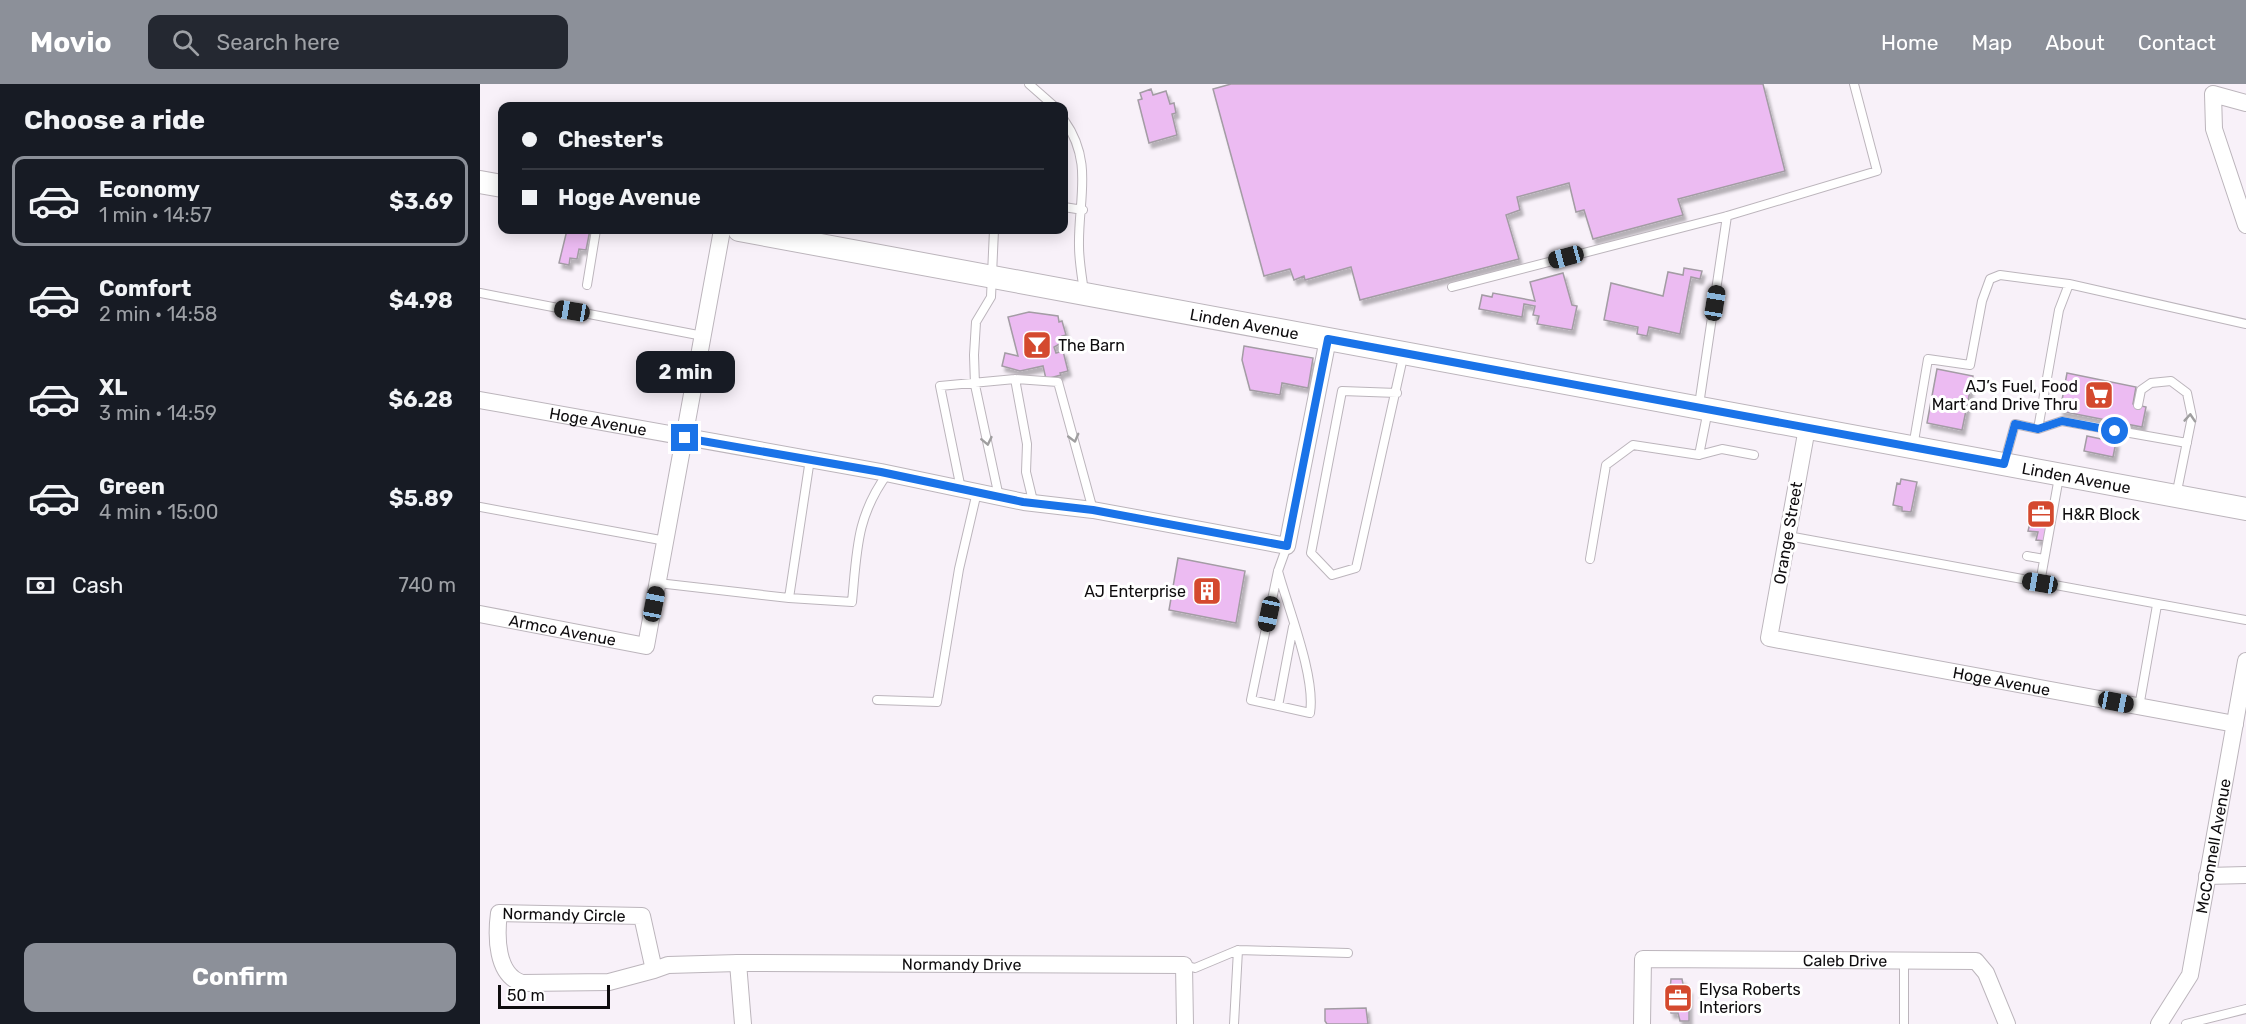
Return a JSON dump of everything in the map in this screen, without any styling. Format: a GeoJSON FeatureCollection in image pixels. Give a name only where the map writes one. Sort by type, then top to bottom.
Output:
{"type":"FeatureCollection","features":[{"type":"Feature","properties":{"kind":"street"},"geometry":{"type":"LineString","coordinates":[[2246,103],[2213,94],[2214,129],[2246,225]]}},
{"type":"Feature","properties":{"kind":"street"},"geometry":{"type":"LineString","coordinates":[[480,182],[498,185]]}},
{"type":"Feature","properties":{"kind":"street"},"geometry":{"type":"LineString","coordinates":[[658,583],[721,234]]}},
{"type":"Feature","properties":{"kind":"street","name":"Linden Avenue"},"geometry":{"type":"LineString","coordinates":[[761,234],[2246,509]]}},
{"type":"Feature","properties":{"kind":"street"},"geometry":{"type":"LineString","coordinates":[[1287,546],[1328,339]]}},
{"type":"Feature","properties":{"kind":"street","name":"Hoge Avenue"},"geometry":{"type":"LineString","coordinates":[[480,400],[888,473],[999,497],[1093,510],[1287,546]]}},
{"type":"Feature","properties":{"kind":"street","name":"Orange Street"},"geometry":{"type":"LineString","coordinates":[[1769,639],[1807,428]]}},
{"type":"Feature","properties":{"kind":"street","name":"Armco Avenue"},"geometry":{"type":"LineString","coordinates":[[480,614],[646,646],[658,583]]}},
{"type":"Feature","properties":{"kind":"street","name":"Hoge Avenue"},"geometry":{"type":"LineString","coordinates":[[1769,639],[2235,724]]}},
{"type":"Feature","properties":{"kind":"street","name":"McConnell Avenue"},"geometry":{"type":"LineString","coordinates":[[2160,1024],[2190,975],[2246,661]]}},
{"type":"Feature","properties":{"kind":"street"},"geometry":{"type":"LineString","coordinates":[[2207,876],[2246,874]]}},
{"type":"Feature","properties":{"kind":"street","name":"Normandy Circle"},"geometry":{"type":"LineString","coordinates":[[654,970],[642,916],[499,913],[497,932],[505,972],[514,981],[522,983],[609,982],[654,970],[668,965],[738,963]]}},
{"type":"Feature","properties":{"kind":"street","name":"Caleb Drive"},"geometry":{"type":"LineString","coordinates":[[1642,1024],[1642,959],[1904,959],[1976,962],[1986,973],[2007,1024]]}},
{"type":"Feature","properties":{"kind":"street"},"geometry":{"type":"LineString","coordinates":[[738,963],[743,1024]]}},
{"type":"Feature","properties":{"kind":"street","name":"Normandy Drive"},"geometry":{"type":"LineString","coordinates":[[738,963],[1184,965]]}},
{"type":"Feature","properties":{"kind":"street"},"geometry":{"type":"LineString","coordinates":[[1184,965],[1185,1024]]}},
{"type":"Feature","properties":{"kind":"lane"},"geometry":{"type":"LineString","coordinates":[[1029,84],[1049,102]]}},
{"type":"Feature","properties":{"kind":"lane"},"geometry":{"type":"LineString","coordinates":[[1452,287],[1726,216],[1877,171],[1854,84]]}},
{"type":"Feature","properties":{"kind":"lane"},"geometry":{"type":"LineString","coordinates":[[1068,126],[1074,134],[1084,171],[1079,245],[1084,293]]}},
{"type":"Feature","properties":{"kind":"lane"},"geometry":{"type":"LineString","coordinates":[[1068,208],[1083,210]]}},
{"type":"Feature","properties":{"kind":"lane"},"geometry":{"type":"LineString","coordinates":[[1699,455],[1726,216]]}},
{"type":"Feature","properties":{"kind":"lane"},"geometry":{"type":"LineString","coordinates":[[587,285],[595,234]]}},
{"type":"Feature","properties":{"kind":"lane"},"geometry":{"type":"LineString","coordinates":[[994,234],[991,297],[976,322],[975,385],[999,497]]}},
{"type":"Feature","properties":{"kind":"lane"},"geometry":{"type":"LineString","coordinates":[[1913,447],[1928,359],[1970,365],[1982,301],[1990,279],[2000,275],[2069,284],[2246,324]]}},
{"type":"Feature","properties":{"kind":"lane"},"geometry":{"type":"LineString","coordinates":[[2038,429],[2059,310],[2069,284]]}},
{"type":"Feature","properties":{"kind":"lane"},"geometry":{"type":"LineString","coordinates":[[480,293],[703,336]]}},
{"type":"Feature","properties":{"kind":"lane"},"geometry":{"type":"LineString","coordinates":[[1397,393],[1342,391],[1311,553],[1332,575],[1356,568],[1397,393],[1404,353]]}},
{"type":"Feature","properties":{"kind":"lane"},"geometry":{"type":"LineString","coordinates":[[1015,379],[1027,444],[1026,472],[1033,501]]}},
{"type":"Feature","properties":{"kind":"lane"},"geometry":{"type":"LineString","coordinates":[[877,700],[937,702],[959,569],[969,491],[940,386],[975,385],[1015,379],[1058,382],[1093,510]]}},
{"type":"Feature","properties":{"kind":"lane"},"geometry":{"type":"LineString","coordinates":[[2138,405],[2141,390],[2151,383],[2171,381],[2187,393],[2191,402],[2187,443],[2176,496]]}},
{"type":"Feature","properties":{"kind":"lane"},"geometry":{"type":"LineString","coordinates":[[2004,464],[2015,424],[2038,429],[2062,421],[2134,430],[2187,443]]}},
{"type":"Feature","properties":{"kind":"lane"},"geometry":{"type":"LineString","coordinates":[[1590,558],[1606,465],[1633,445],[1699,455],[1722,448],[1754,455]]}},
{"type":"Feature","properties":{"kind":"lane"},"geometry":{"type":"LineString","coordinates":[[789,598],[810,459]]}},
{"type":"Feature","properties":{"kind":"lane"},"geometry":{"type":"LineString","coordinates":[[658,583],[789,598],[852,602],[859,537],[866,507],[888,473]]}},
{"type":"Feature","properties":{"kind":"lane"},"geometry":{"type":"LineString","coordinates":[[2040,583],[2059,474]]}},
{"type":"Feature","properties":{"kind":"lane"},"geometry":{"type":"LineString","coordinates":[[480,507],[666,542]]}},
{"type":"Feature","properties":{"kind":"lane"},"geometry":{"type":"LineString","coordinates":[[1788,536],[2246,620]]}},
{"type":"Feature","properties":{"kind":"lane"},"geometry":{"type":"LineString","coordinates":[[1278,571],[1312,701],[1310,713],[1251,700],[1278,571],[1287,546]]}},
{"type":"Feature","properties":{"kind":"lane"},"geometry":{"type":"LineString","coordinates":[[2027,556],[2044,560]]}},
{"type":"Feature","properties":{"kind":"lane"},"geometry":{"type":"LineString","coordinates":[[2139,707],[2157,605]]}},
{"type":"Feature","properties":{"kind":"lane"},"geometry":{"type":"LineString","coordinates":[[1278,706],[1293,627]]}},
{"type":"Feature","properties":{"kind":"lane"},"geometry":{"type":"LineString","coordinates":[[1184,965],[1195,968],[1238,951],[1348,953]]}},
{"type":"Feature","properties":{"kind":"lane"},"geometry":{"type":"LineString","coordinates":[[1234,1024],[1238,951]]}},
{"type":"Feature","properties":{"kind":"lane"},"geometry":{"type":"LineString","coordinates":[[1904,959],[1904,1024]]}},
{"type":"Feature","properties":{"kind":"lane"},"geometry":{"type":"LineString","coordinates":[[2186,1024],[2246,1009]]}},
{"type":"Feature","properties":{"kind":"building"},"geometry":{"type":"Polygon","coordinates":[[[1231,84],[1763,84],[1785,171],[1678,199],[1683,215],[1593,239],[1584,210],[1576,212],[1569,183],[1517,197],[1520,210],[1506,215],[1519,259],[1360,300],[1351,267],[1305,280],[1304,276],[1294,280],[1290,269],[1264,276],[1213,89],[1231,84]]]}},
{"type":"Feature","properties":{"kind":"building"},"geometry":{"type":"Polygon","coordinates":[[[1151,89],[1153,95],[1166,91],[1170,104],[1174,103],[1176,113],[1172,114],[1177,135],[1149,143],[1138,100],[1142,99],[1140,93],[1151,89]]]}},
{"type":"Feature","properties":{"kind":"building"},"geometry":{"type":"Polygon","coordinates":[[[566,234],[589,234],[586,250],[579,249],[577,259],[570,258],[569,265],[559,263],[566,234]]]}},
{"type":"Feature","properties":{"kind":"building"},"geometry":{"type":"Polygon","coordinates":[[[1684,268],[1702,271],[1700,279],[1691,277],[1680,334],[1649,327],[1647,336],[1637,334],[1638,327],[1604,320],[1611,283],[1663,296],[1668,272],[1683,275],[1684,268]]]}},
{"type":"Feature","properties":{"kind":"building"},"geometry":{"type":"Polygon","coordinates":[[[1563,273],[1572,305],[1577,306],[1572,330],[1537,324],[1539,316],[1533,315],[1535,306],[1524,304],[1522,317],[1479,309],[1482,295],[1492,297],[1493,293],[1535,301],[1530,282],[1563,273]]]}},
{"type":"Feature","properties":{"kind":"building","name":"The Barn"},"geometry":{"type":"Polygon","coordinates":[[[1029,312],[1058,316],[1059,322],[1062,321],[1066,335],[1062,336],[1063,342],[1054,347],[1056,353],[1063,351],[1068,371],[1046,379],[1043,366],[1020,371],[1002,366],[1005,353],[1018,356],[1008,317],[1029,312]]]}},
{"type":"Feature","properties":{"kind":"building"},"geometry":{"type":"Polygon","coordinates":[[[1244,346],[1313,358],[1308,388],[1282,383],[1280,395],[1250,390],[1242,360],[1244,346]]]}},
{"type":"Feature","properties":{"kind":"building"},"geometry":{"type":"Polygon","coordinates":[[[1937,369],[1973,376],[1962,430],[1927,423],[1937,369]]]}},
{"type":"Feature","properties":{"kind":"building","name":"AJ’s Fuel, Food Mart and Drive Thru"},"geometry":{"type":"Polygon","coordinates":[[[2067,373],[2136,387],[2133,404],[2146,407],[2142,427],[2060,411],[2067,373]]]}},
{"type":"Feature","properties":{"kind":"building"},"geometry":{"type":"Polygon","coordinates":[[[2087,436],[2116,442],[2113,457],[2084,451],[2087,436]]]}},
{"type":"Feature","properties":{"kind":"building"},"geometry":{"type":"Polygon","coordinates":[[[1901,479],[1917,482],[1911,512],[1902,511],[1902,507],[1893,505],[1897,483],[1900,484],[1901,479]]]}},
{"type":"Feature","properties":{"kind":"building","name":"H&R Block"},"geometry":{"type":"Polygon","coordinates":[[[2041,501],[2050,505],[2045,541],[2036,540],[2038,532],[2028,531],[2035,503],[2040,504],[2041,501]]]}},
{"type":"Feature","properties":{"kind":"building","name":"AJ Enterprise"},"geometry":{"type":"Polygon","coordinates":[[[1178,558],[1245,571],[1236,623],[1169,610],[1178,558]]]}},
{"type":"Feature","properties":{"kind":"building"},"geometry":{"type":"Polygon","coordinates":[[[1671,979],[1682,979],[1684,989],[1689,989],[1689,1021],[1680,1021],[1678,1013],[1671,1013],[1669,1002],[1671,979]]]}},
{"type":"Feature","properties":{"kind":"building"},"geometry":{"type":"Polygon","coordinates":[[[1366,1008],[1368,1024],[1327,1024],[1325,1021],[1325,1009],[1366,1008]]]}},
{"type":"Feature","properties":{"kind":"place","name":"The Barn"},"geometry":{"type":"Point","coordinates":[1037,345]}},
{"type":"Feature","properties":{"kind":"place","name":"AJ’s Fuel, Food Mart and Drive Thru"},"geometry":{"type":"Point","coordinates":[2099,395]}},
{"type":"Feature","properties":{"kind":"place","name":"H&R Block"},"geometry":{"type":"Point","coordinates":[2041,514]}},
{"type":"Feature","properties":{"kind":"place","name":"AJ Enterprise"},"geometry":{"type":"Point","coordinates":[1207,591]}},
{"type":"Feature","properties":{"kind":"place","name":"Elysa Roberts Interiors"},"geometry":{"type":"Point","coordinates":[1678,998]}},
{"type":"Feature","properties":{"kind":"route"},"geometry":{"type":"LineString","coordinates":[[685,438],[881,472],[1023,502],[1033,501],[1093,510],[1287,546],[1328,339],[2004,464],[2015,424],[2038,429],[2062,421],[2115,431]]}}]}
